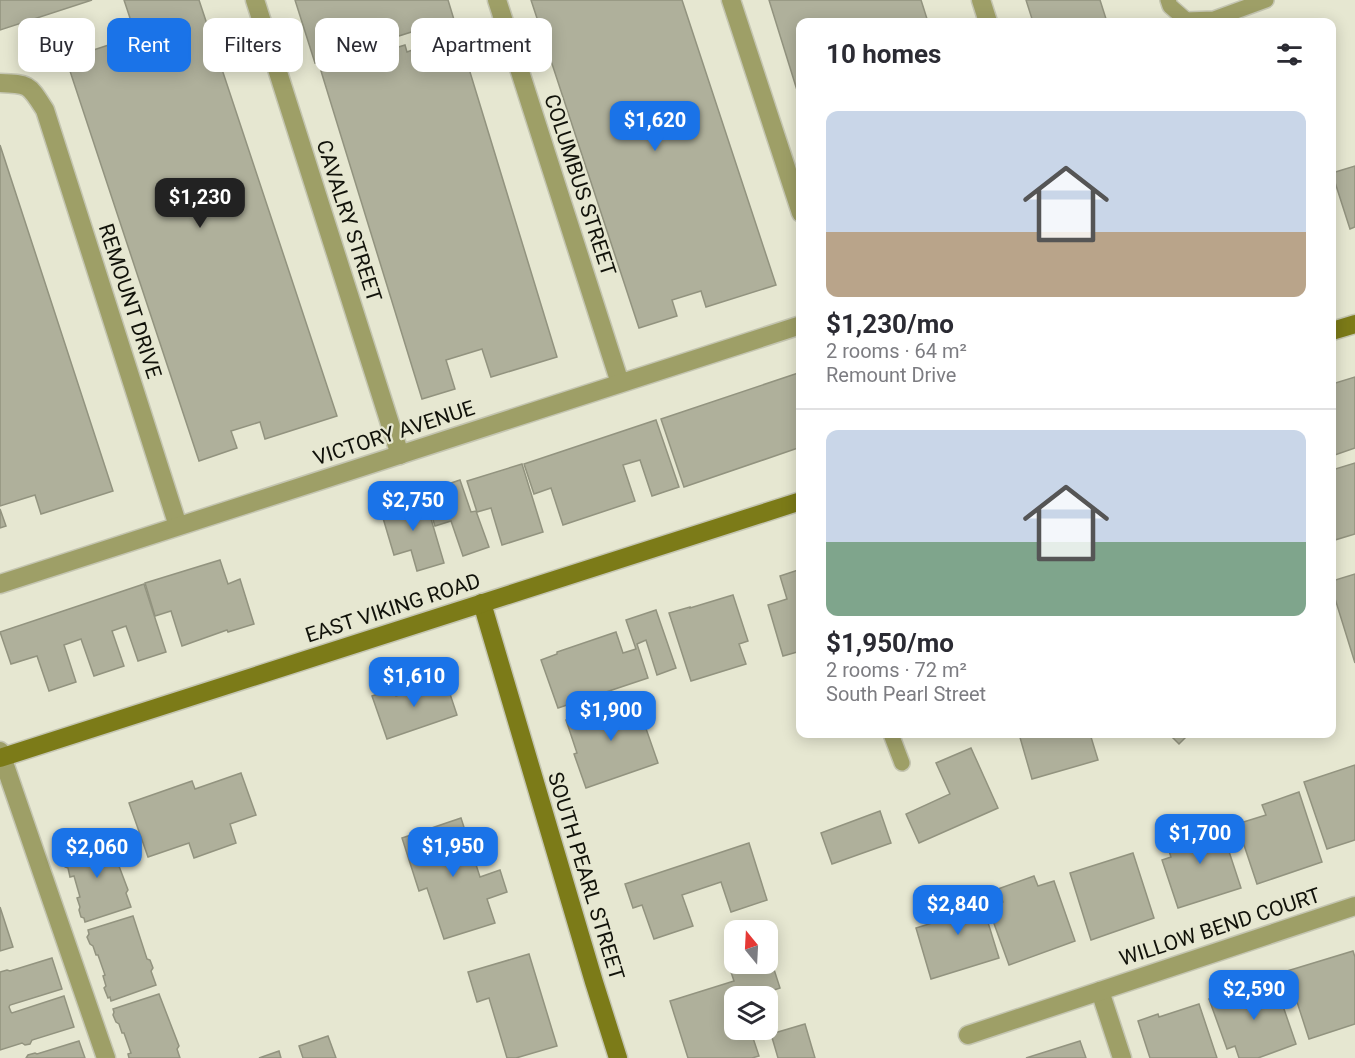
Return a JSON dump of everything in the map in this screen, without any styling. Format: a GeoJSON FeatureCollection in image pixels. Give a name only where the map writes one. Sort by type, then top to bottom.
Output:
{"type":"FeatureCollection","features":[{"type":"Feature","properties":{"kind":"street","name":"CAVALRY STREET"},"geometry":{"type":"LineString","coordinates":[[255,0],[400,455]]}},
{"type":"Feature","properties":{"kind":"street","name":"COLUMBUS STREET"},"geometry":{"type":"LineString","coordinates":[[497,0],[620,383]]}},
{"type":"Feature","properties":{"kind":"street"},"geometry":{"type":"LineString","coordinates":[[731,0],[796,198]]}},
{"type":"Feature","properties":{"kind":"street"},"geometry":{"type":"LineString","coordinates":[[981,0],[987,18]]}},
{"type":"Feature","properties":{"kind":"street","name":"REMOUNT DRIVE"},"geometry":{"type":"LineString","coordinates":[[0,83],[22,84],[33,92],[45,110],[178,526]]}},
{"type":"Feature","properties":{"kind":"street"},"geometry":{"type":"LineString","coordinates":[[1336,330],[1355,324]]}},
{"type":"Feature","properties":{"kind":"street","name":"VICTORY AVENUE"},"geometry":{"type":"LineString","coordinates":[[0,584],[796,327]]}},
{"type":"Feature","properties":{"kind":"street","name":"EAST VIKING ROAD"},"geometry":{"type":"LineString","coordinates":[[1,755],[796,503]]}},
{"type":"Feature","properties":{"kind":"street","name":"SOUTH PEARL STREET"},"geometry":{"type":"LineString","coordinates":[[482,603],[618,1058]]}},
{"type":"Feature","properties":{"kind":"street"},"geometry":{"type":"LineString","coordinates":[[1,755],[106,1058]]}},
{"type":"Feature","properties":{"kind":"street","name":"WILLOW BEND COURT"},"geometry":{"type":"LineString","coordinates":[[968,1035],[1355,906]]}},
{"type":"Feature","properties":{"kind":"street","name":"WILLOW BEND COURT"},"geometry":{"type":"LineString","coordinates":[[1100,991],[1122,1058]]}},
{"type":"Feature","properties":{"kind":"lane"},"geometry":{"type":"LineString","coordinates":[[1168,0],[1170,6],[1184,18]]}},
{"type":"Feature","properties":{"kind":"lane"},"geometry":{"type":"LineString","coordinates":[[1217,18],[1266,0]]}},
{"type":"Feature","properties":{"kind":"lane"},"geometry":{"type":"LineString","coordinates":[[893,738],[902,763]]}},
{"type":"Feature","properties":{"kind":"building"},"geometry":{"type":"Polygon","coordinates":[[[0,0],[92,0],[37,18],[18,18],[18,24],[0,30],[0,0]]]}},
{"type":"Feature","properties":{"kind":"building"},"geometry":{"type":"Polygon","coordinates":[[[124,0],[199,0],[205,18],[203,18],[203,72],[223,72],[337,416],[265,439],[260,422],[231,431],[237,448],[199,461],[70,72],[95,72],[95,49],[107,46],[107,72],[191,72],[191,18],[130,18],[124,0]]]}},
{"type":"Feature","properties":{"kind":"building"},"geometry":{"type":"Polygon","coordinates":[[[295,0],[448,0],[453,18],[411,18],[411,32],[399,36],[399,18],[315,18],[315,63],[303,25],[303,18],[301,18],[295,0]]]}},
{"type":"Feature","properties":{"kind":"building"},"geometry":{"type":"Polygon","coordinates":[[[531,0],[682,0],[776,285],[706,307],[701,291],[672,300],[677,316],[639,328],[552,64],[552,18],[537,18],[531,0]]]}},
{"type":"Feature","properties":{"kind":"building"},"geometry":{"type":"Polygon","coordinates":[[[769,0],[921,0],[927,18],[796,18],[796,87],[769,0]]]}},
{"type":"Feature","properties":{"kind":"building"},"geometry":{"type":"Polygon","coordinates":[[[1026,0],[1100,0],[1106,18],[1032,18],[1026,0]]]}},
{"type":"Feature","properties":{"kind":"building"},"geometry":{"type":"Polygon","coordinates":[[[405,45],[407,52],[411,51],[411,72],[470,72],[557,357],[491,377],[482,349],[446,360],[455,389],[422,399],[321,72],[399,72],[399,47],[405,45]]]}},
{"type":"Feature","properties":{"kind":"building"},"geometry":{"type":"Polygon","coordinates":[[[0,145],[113,491],[41,514],[35,495],[0,506],[0,145]]]}},
{"type":"Feature","properties":{"kind":"building"},"geometry":{"type":"Polygon","coordinates":[[[1355,166],[1355,227],[1350,229],[1336,185],[1336,172],[1355,166]]]}},
{"type":"Feature","properties":{"kind":"building"},"geometry":{"type":"Polygon","coordinates":[[[796,374],[796,449],[684,487],[661,419],[796,374]]]}},
{"type":"Feature","properties":{"kind":"building"},"geometry":{"type":"Polygon","coordinates":[[[1355,377],[1355,448],[1336,455],[1336,383],[1355,377]]]}},
{"type":"Feature","properties":{"kind":"building"},"geometry":{"type":"Polygon","coordinates":[[[656,420],[679,487],[652,496],[640,460],[623,465],[635,501],[563,525],[551,488],[534,494],[524,464],[656,420]]]}},
{"type":"Feature","properties":{"kind":"building"},"geometry":{"type":"Polygon","coordinates":[[[1355,463],[1355,534],[1336,540],[1336,469],[1355,463]]]}},
{"type":"Feature","properties":{"kind":"building"},"geometry":{"type":"Polygon","coordinates":[[[522,464],[543,532],[502,545],[491,508],[477,512],[467,481],[522,464]]]}},
{"type":"Feature","properties":{"kind":"building"},"geometry":{"type":"Polygon","coordinates":[[[460,480],[471,512],[476,511],[489,547],[463,556],[451,521],[435,526],[424,492],[460,480]]]}},
{"type":"Feature","properties":{"kind":"building"},"geometry":{"type":"Polygon","coordinates":[[[424,495],[444,563],[417,571],[411,550],[394,555],[380,508],[424,495]]]}},
{"type":"Feature","properties":{"kind":"building"},"geometry":{"type":"Polygon","coordinates":[[[0,509],[6,526],[0,528],[0,509]]]}},
{"type":"Feature","properties":{"kind":"building"},"geometry":{"type":"Polygon","coordinates":[[[220,560],[228,584],[240,579],[254,624],[228,632],[227,630],[182,646],[171,611],[155,616],[145,583],[220,560]]]}},
{"type":"Feature","properties":{"kind":"building"},"geometry":{"type":"Polygon","coordinates":[[[796,571],[796,652],[783,656],[768,605],[787,599],[780,576],[796,571]]]}},
{"type":"Feature","properties":{"kind":"building"},"geometry":{"type":"Polygon","coordinates":[[[1355,574],[1355,663],[1336,602],[1336,580],[1355,574]]]}},
{"type":"Feature","properties":{"kind":"building"},"geometry":{"type":"Polygon","coordinates":[[[144,584],[166,652],[138,661],[126,626],[112,631],[124,666],[94,676],[81,639],[64,645],[76,682],[49,691],[37,656],[11,664],[0,632],[144,584]]]}},
{"type":"Feature","properties":{"kind":"building"},"geometry":{"type":"Polygon","coordinates":[[[733,595],[748,641],[739,644],[746,664],[691,681],[669,613],[733,595]]]}},
{"type":"Feature","properties":{"kind":"building"},"geometry":{"type":"Polygon","coordinates":[[[656,610],[676,668],[657,675],[646,640],[637,644],[648,678],[558,708],[541,660],[557,652],[616,632],[623,653],[636,649],[626,620],[656,610]]]}},
{"type":"Feature","properties":{"kind":"building"},"geometry":{"type":"Polygon","coordinates":[[[445,679],[457,715],[387,739],[372,696],[393,689],[396,696],[445,679]]]}},
{"type":"Feature","properties":{"kind":"building"},"geometry":{"type":"Polygon","coordinates":[[[635,697],[658,763],[586,788],[574,754],[577,753],[566,720],[635,697]]]}},
{"type":"Feature","properties":{"kind":"building"},"geometry":{"type":"Polygon","coordinates":[[[1020,738],[1091,738],[1098,760],[1032,779],[1020,738]]]}},
{"type":"Feature","properties":{"kind":"building"},"geometry":{"type":"Polygon","coordinates":[[[1173,738],[1185,738],[1179,744],[1173,738]]]}},
{"type":"Feature","properties":{"kind":"building"},"geometry":{"type":"Polygon","coordinates":[[[971,748],[998,808],[919,843],[906,814],[950,794],[936,763],[971,748]]]}},
{"type":"Feature","properties":{"kind":"building"},"geometry":{"type":"Polygon","coordinates":[[[1355,765],[1355,840],[1327,849],[1304,782],[1355,765]]]}},
{"type":"Feature","properties":{"kind":"building"},"geometry":{"type":"Polygon","coordinates":[[[241,773],[256,815],[230,824],[236,843],[194,858],[189,843],[148,857],[129,803],[192,781],[195,789],[241,773]]]}},
{"type":"Feature","properties":{"kind":"building"},"geometry":{"type":"Polygon","coordinates":[[[1299,792],[1322,862],[1257,884],[1237,824],[1266,815],[1262,805],[1299,792]]]}},
{"type":"Feature","properties":{"kind":"building"},"geometry":{"type":"Polygon","coordinates":[[[880,811],[891,843],[832,864],[821,833],[880,811]]]}},
{"type":"Feature","properties":{"kind":"building"},"geometry":{"type":"Polygon","coordinates":[[[461,818],[480,877],[500,870],[507,892],[487,899],[495,923],[444,939],[427,888],[419,891],[402,838],[461,818]]]}},
{"type":"Feature","properties":{"kind":"building"},"geometry":{"type":"Polygon","coordinates":[[[1219,821],[1241,888],[1178,908],[1162,860],[1171,857],[1165,839],[1219,821]]]}},
{"type":"Feature","properties":{"kind":"building"},"geometry":{"type":"Polygon","coordinates":[[[108,837],[128,890],[126,893],[131,907],[85,922],[79,910],[77,898],[80,897],[74,876],[70,877],[68,868],[65,867],[63,852],[108,837]]]}},
{"type":"Feature","properties":{"kind":"building"},"geometry":{"type":"Polygon","coordinates":[[[749,843],[767,900],[731,912],[721,882],[682,895],[693,926],[654,939],[642,905],[633,908],[625,884],[749,843]]]}},
{"type":"Feature","properties":{"kind":"building"},"geometry":{"type":"Polygon","coordinates":[[[1133,853],[1154,918],[1091,940],[1070,873],[1133,853]]]}},
{"type":"Feature","properties":{"kind":"building"},"geometry":{"type":"Polygon","coordinates":[[[1034,876],[1038,886],[1054,881],[1075,941],[1009,965],[988,907],[1003,902],[998,889],[1034,876]]]}},
{"type":"Feature","properties":{"kind":"building"},"geometry":{"type":"Polygon","coordinates":[[[977,887],[999,958],[931,979],[916,928],[945,919],[938,898],[977,887]]]}},
{"type":"Feature","properties":{"kind":"building"},"geometry":{"type":"Polygon","coordinates":[[[0,907],[13,947],[0,951],[0,907]]]}},
{"type":"Feature","properties":{"kind":"building"},"geometry":{"type":"Polygon","coordinates":[[[133,916],[147,959],[150,960],[153,968],[151,971],[156,985],[111,1001],[104,988],[106,986],[103,976],[105,975],[98,955],[87,937],[88,930],[133,916]]]}},
{"type":"Feature","properties":{"kind":"building"},"geometry":{"type":"Polygon","coordinates":[[[1353,951],[1355,957],[1355,1024],[1309,1039],[1287,971],[1353,951]]]}},
{"type":"Feature","properties":{"kind":"building"},"geometry":{"type":"Polygon","coordinates":[[[529,954],[557,1046],[516,1058],[507,1058],[489,998],[477,1002],[468,972],[529,954]]]}},
{"type":"Feature","properties":{"kind":"building"},"geometry":{"type":"Polygon","coordinates":[[[52,958],[62,989],[9,1007],[12,1013],[64,996],[74,1027],[32,1040],[30,1044],[22,1043],[0,1050],[0,972],[52,958]]]}},
{"type":"Feature","properties":{"kind":"building"},"geometry":{"type":"Polygon","coordinates":[[[732,974],[775,974],[780,988],[778,989],[778,986],[724,986],[724,1040],[754,1040],[759,1056],[752,1058],[688,1058],[670,1001],[734,981],[732,974]]]}},
{"type":"Feature","properties":{"kind":"building"},"geometry":{"type":"Polygon","coordinates":[[[1273,977],[1296,1044],[1258,1058],[1239,1058],[1235,1046],[1227,1049],[1209,999],[1238,989],[1242,1001],[1254,997],[1250,985],[1273,977]]]}},
{"type":"Feature","properties":{"kind":"building"},"geometry":{"type":"Polygon","coordinates":[[[159,994],[179,1046],[177,1049],[180,1058],[129,1058],[128,1054],[131,1053],[124,1033],[113,1015],[113,1009],[159,994]]]}},
{"type":"Feature","properties":{"kind":"building"},"geometry":{"type":"Polygon","coordinates":[[[1199,1004],[1217,1058],[1150,1058],[1138,1021],[1199,1004]]]}},
{"type":"Feature","properties":{"kind":"building"},"geometry":{"type":"Polygon","coordinates":[[[805,1024],[815,1058],[778,1058],[773,1040],[778,1040],[778,1032],[805,1024]]]}},
{"type":"Feature","properties":{"kind":"building"},"geometry":{"type":"Polygon","coordinates":[[[328,1036],[336,1058],[303,1058],[299,1046],[328,1036]]]}},
{"type":"Feature","properties":{"kind":"building"},"geometry":{"type":"Polygon","coordinates":[[[79,1041],[85,1058],[26,1058],[28,1055],[79,1041]]]}},
{"type":"Feature","properties":{"kind":"building"},"geometry":{"type":"Polygon","coordinates":[[[1080,1041],[1086,1058],[1026,1058],[1080,1041]]]}},
{"type":"Feature","properties":{"kind":"building"},"geometry":{"type":"Polygon","coordinates":[[[279,1051],[281,1058],[259,1058],[279,1051]]]}}]}
